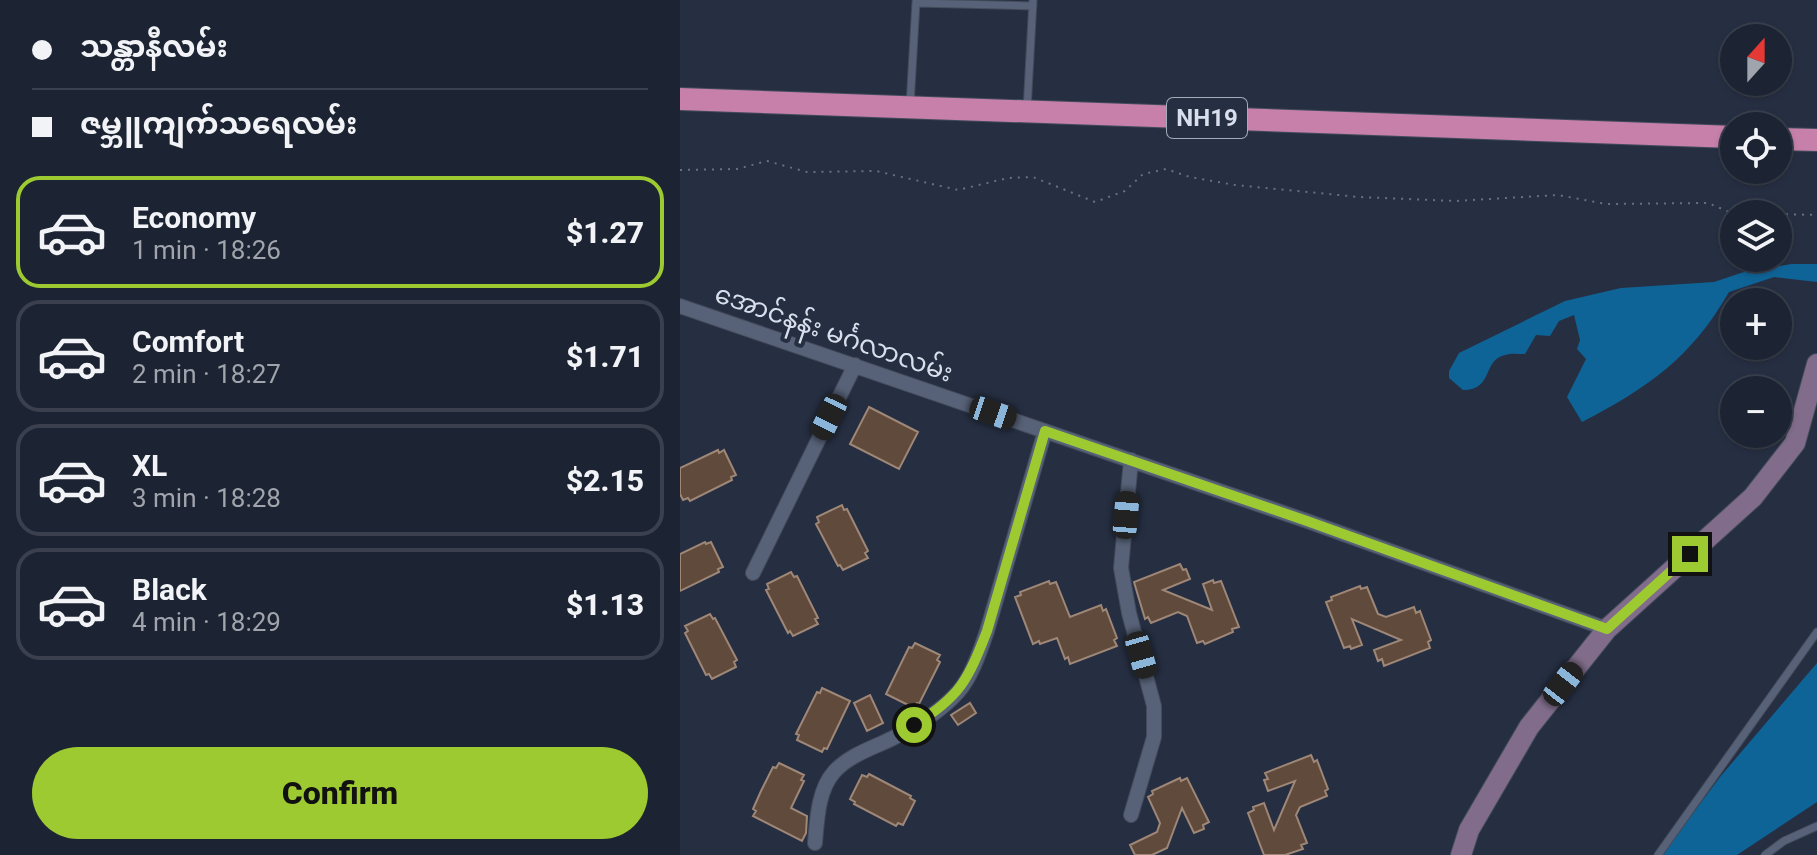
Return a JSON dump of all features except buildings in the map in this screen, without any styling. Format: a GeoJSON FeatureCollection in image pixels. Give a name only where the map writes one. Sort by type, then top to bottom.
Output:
{"type":"FeatureCollection","features":[{"type":"Feature","properties":{"kind":"highway","name":"NH19"},"geometry":{"type":"LineString","coordinates":[[680,99],[1720,137]]}},
{"type":"Feature","properties":{"kind":"highway"},"geometry":{"type":"LineString","coordinates":[[1792,139],[1817,140]]}},
{"type":"Feature","properties":{"kind":"main road"},"geometry":{"type":"LineString","coordinates":[[1461,855],[1469,830],[1529,727],[1607,629],[1753,497],[1795,443],[1817,364]]}},
{"type":"Feature","properties":{"kind":"street","name":"အောင်နန်း မင်္ဂလာလမ်း"},"geometry":{"type":"LineString","coordinates":[[680,306],[1131,460],[1607,629]]}},
{"type":"Feature","properties":{"kind":"street"},"geometry":{"type":"LineString","coordinates":[[753,573],[855,365]]}},
{"type":"Feature","properties":{"kind":"street"},"geometry":{"type":"LineString","coordinates":[[815,843],[818,809],[833,773],[856,755],[895,737],[934,713],[960,690],[987,631],[1045,431]]}},
{"type":"Feature","properties":{"kind":"street"},"geometry":{"type":"LineString","coordinates":[[1131,460],[1121,568],[1129,613],[1154,706],[1154,737],[1131,815]]}},
{"type":"Feature","properties":{"kind":"lane"},"geometry":{"type":"LineString","coordinates":[[910,108],[916,1],[1033,3],[1026,112]]}},
{"type":"Feature","properties":{"kind":"lane"},"geometry":{"type":"LineString","coordinates":[[1658,855],[1817,632]]}},
{"type":"Feature","properties":{"kind":"lane"},"geometry":{"type":"LineString","coordinates":[[1765,855],[1784,841],[1817,826]]}},
{"type":"Feature","properties":{"kind":"path"},"geometry":{"type":"LineString","coordinates":[[680,170],[737,169],[767,161],[807,172],[876,171],[958,190],[1008,178],[1033,177],[1095,202],[1125,191],[1143,174],[1166,169],[1235,185],[1344,196],[1455,201],[1558,195],[1606,204],[1708,203],[1720,208]]}},
{"type":"Feature","properties":{"kind":"path"},"geometry":{"type":"LineString","coordinates":[[1792,214],[1817,215]]}},
{"type":"Feature","properties":{"kind":"water"},"geometry":{"type":"Polygon","coordinates":[[[1792,264],[1817,264],[1817,282],[1774,277],[1741,288],[1720,288],[1720,307],[1684,353],[1648,383],[1582,422],[1567,397],[1586,359],[1577,349],[1580,340],[1574,315],[1559,321],[1550,336],[1536,335],[1525,354],[1498,358],[1484,380],[1473,389],[1463,390],[1449,378],[1449,371],[1459,353],[1565,301],[1621,288],[1714,282],[1744,272],[1792,272],[1792,264]]]}},
{"type":"Feature","properties":{"kind":"water"},"geometry":{"type":"Polygon","coordinates":[[[1817,663],[1817,802],[1737,855],[1662,855],[1720,777],[1817,663]]]}},
{"type":"Feature","properties":{"kind":"route"},"geometry":{"type":"LineString","coordinates":[[914,725],[934,713],[960,690],[975,662],[987,631],[1045,431],[1607,629],[1690,554]]}}]}
